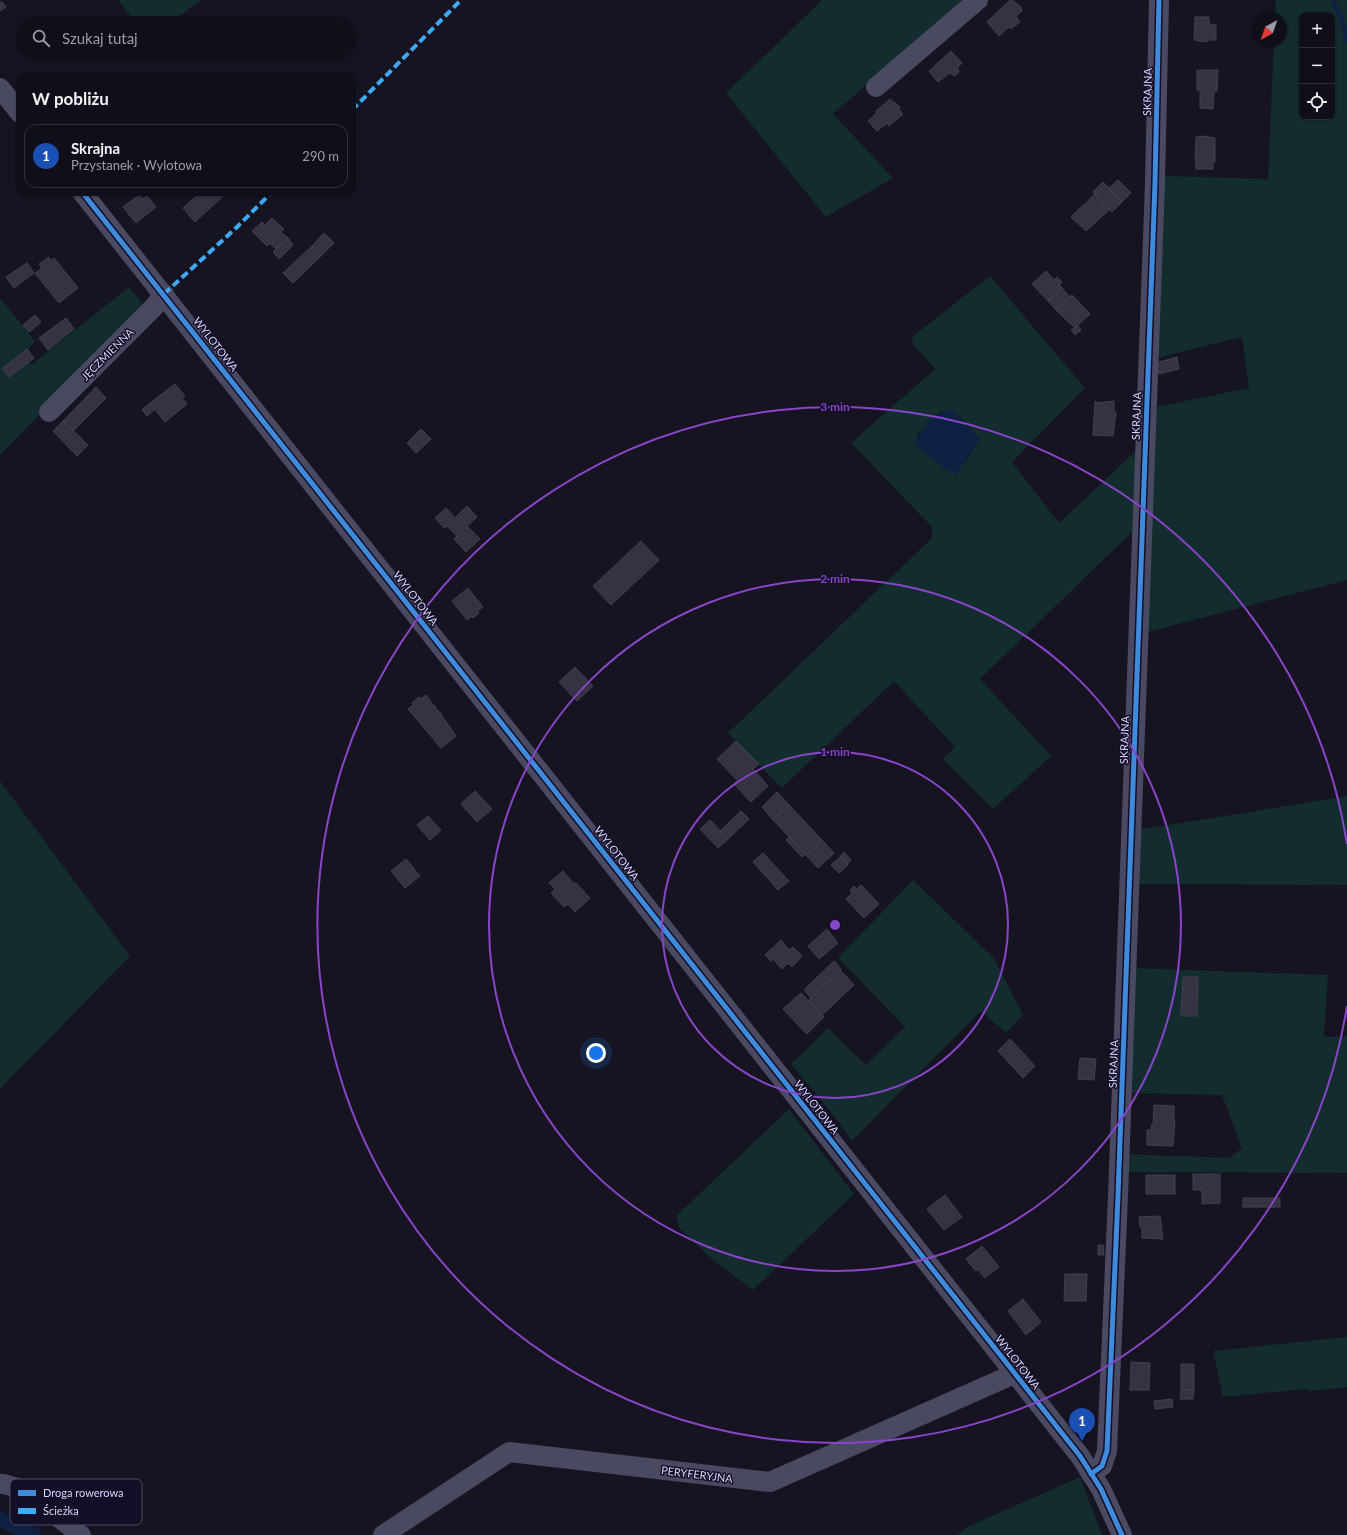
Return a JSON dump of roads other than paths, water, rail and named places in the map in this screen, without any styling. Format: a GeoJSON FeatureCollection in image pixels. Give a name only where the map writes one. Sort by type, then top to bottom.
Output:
{"type":"FeatureCollection","features":[{"type":"Feature","properties":{"kind":"street"},"geometry":{"type":"LineString","coordinates":[[876,87],[978,0]]}},
{"type":"Feature","properties":{"kind":"street","name":"SKRAJNA"},"geometry":{"type":"LineString","coordinates":[[1092,1474],[1102,1466],[1107,1451],[1118,1196],[1155,183],[1159,0]]}},
{"type":"Feature","properties":{"kind":"street"},"geometry":{"type":"LineString","coordinates":[[0,88],[16,108]]}},
{"type":"Feature","properties":{"kind":"street","name":"WYLOTOWA"},"geometry":{"type":"LineString","coordinates":[[85,196],[1080,1456],[1092,1474],[1122,1535]]}},
{"type":"Feature","properties":{"kind":"street","name":"JĘCZMIENNA"},"geometry":{"type":"LineString","coordinates":[[49,412],[154,307],[164,294]]}},
{"type":"Feature","properties":{"kind":"street","name":"PERYFERYJNA"},"geometry":{"type":"LineString","coordinates":[[383,1535],[509,1452],[770,1482],[1014,1374]]}},
{"type":"Feature","properties":{"kind":"street"},"geometry":{"type":"LineString","coordinates":[[0,1484],[10,1486]]}},
{"type":"Feature","properties":{"kind":"street"},"geometry":{"type":"LineString","coordinates":[[68,1525],[81,1535]]}},
{"type":"Feature","properties":{"kind":"water"},"geometry":{"type":"Polygon","coordinates":[[[951,409],[980,439],[956,474],[944,468],[914,443],[931,418],[951,409]]]}},
{"type":"Feature","properties":{"kind":"waterway"},"geometry":{"type":"LineString","coordinates":[[1333,0],[1341,18],[1347,41]]}},
{"type":"Feature","properties":{"kind":"waterway"},"geometry":{"type":"LineString","coordinates":[[0,1519],[10,1524]]}},
{"type":"Feature","properties":{"kind":"waterway"},"geometry":{"type":"LineString","coordinates":[[13,1525],[34,1535]]}},
{"type":"Feature","properties":{"kind":"place","name":"Skrajna"},"geometry":{"type":"Point","coordinates":[1082,1441]}}]}
